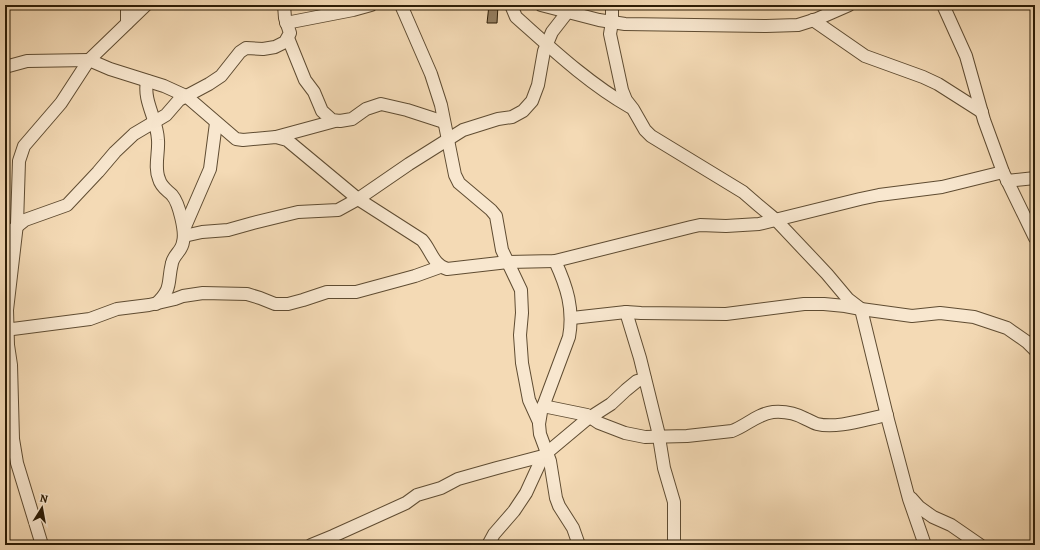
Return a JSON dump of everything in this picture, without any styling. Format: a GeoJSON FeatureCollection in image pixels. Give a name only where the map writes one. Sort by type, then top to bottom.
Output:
{"type":"FeatureCollection","features":[{"type":"Feature","properties":{"kind":"street"},"geometry":{"type":"LineString","coordinates":[[127,5],[127,23]]}},
{"type":"Feature","properties":{"kind":"street"},"geometry":{"type":"LineString","coordinates":[[42,545],[17,463],[11,393],[11,365],[6,330],[7,304],[17,226],[19,161],[24,146],[61,103],[89,60],[146,5]]}},
{"type":"Feature","properties":{"kind":"street"},"geometry":{"type":"LineString","coordinates":[[5,236],[25,220],[67,205],[115,152],[134,134],[166,115],[180,100],[186,96],[221,76],[240,52],[246,48],[267,49],[285,42],[290,33],[286,23],[284,5]]}},
{"type":"Feature","properties":{"kind":"street"},"geometry":{"type":"LineString","coordinates":[[286,23],[371,5]]}},
{"type":"Feature","properties":{"kind":"street"},"geometry":{"type":"LineString","coordinates":[[401,5],[431,74],[441,105],[459,183],[496,216],[502,250],[521,290],[522,313],[520,335],[522,363],[529,400],[539,422]]}},
{"type":"Feature","properties":{"kind":"street"},"geometry":{"type":"LineString","coordinates":[[511,5],[516,17],[576,70],[612,97],[633,109]]}},
{"type":"Feature","properties":{"kind":"street"},"geometry":{"type":"LineString","coordinates":[[541,5],[570,8],[599,20],[611,28],[625,24],[798,25],[849,5]]}},
{"type":"Feature","properties":{"kind":"street"},"geometry":{"type":"LineString","coordinates":[[612,5],[611,28],[622,90],[626,100],[645,130],[651,136],[743,192],[776,220],[827,274],[848,299],[861,309],[908,496],[925,545]]}},
{"type":"Feature","properties":{"kind":"street"},"geometry":{"type":"LineString","coordinates":[[943,5],[966,56],[982,112],[1005,176],[1035,238]]}},
{"type":"Feature","properties":{"kind":"street"},"geometry":{"type":"LineString","coordinates":[[184,232],[228,230],[298,212],[338,210],[358,199],[462,130],[498,119],[512,117],[523,111],[532,101],[538,85],[546,44],[552,32],[570,8]]}},
{"type":"Feature","properties":{"kind":"street"},"geometry":{"type":"LineString","coordinates":[[813,20],[865,56],[938,84],[982,112]]}},
{"type":"Feature","properties":{"kind":"street"},"geometry":{"type":"LineString","coordinates":[[288,38],[305,80],[314,92],[319,106],[327,117],[336,121]]}},
{"type":"Feature","properties":{"kind":"street"},"geometry":{"type":"LineString","coordinates":[[5,67],[27,61],[89,60],[110,69],[164,86],[186,96],[236,139],[243,140],[276,137],[336,121],[352,119],[366,109],[381,104],[407,110],[444,122]]}},
{"type":"Feature","properties":{"kind":"street"},"geometry":{"type":"LineString","coordinates":[[147,81],[145,91],[155,121],[158,140],[156,169],[158,178],[161,185],[173,196],[184,232],[184,241],[181,249],[173,257],[168,288],[164,296],[156,304]]}},
{"type":"Feature","properties":{"kind":"street"},"geometry":{"type":"LineString","coordinates":[[184,232],[210,169],[216,123]]}},
{"type":"Feature","properties":{"kind":"street"},"geometry":{"type":"LineString","coordinates":[[276,137],[287,140],[358,199],[422,240],[428,247],[437,264],[440,267],[447,269],[508,262],[555,261],[700,225],[726,226],[759,224],[879,195],[942,187],[1005,176],[1035,178]]}},
{"type":"Feature","properties":{"kind":"street"},"geometry":{"type":"LineString","coordinates":[[555,261],[564,279],[572,318],[569,337],[543,406],[539,422],[540,434],[545,455],[553,472],[556,498],[559,506],[573,528],[579,545]]}},
{"type":"Feature","properties":{"kind":"street"},"geometry":{"type":"LineString","coordinates":[[6,330],[90,319],[117,309],[156,304],[190,294],[247,294],[275,304],[288,304],[327,292],[356,292],[415,276],[440,267]]}},
{"type":"Feature","properties":{"kind":"street"},"geometry":{"type":"LineString","coordinates":[[572,318],[626,312],[726,314],[804,304],[845,306],[912,316],[940,314],[974,317],[1007,328],[1027,342],[1035,350]]}},
{"type":"Feature","properties":{"kind":"street"},"geometry":{"type":"LineString","coordinates":[[626,312],[645,379],[659,438],[664,468],[674,502],[674,545]]}},
{"type":"Feature","properties":{"kind":"street"},"geometry":{"type":"LineString","coordinates":[[488,545],[494,534],[526,493],[545,455],[591,417],[611,404],[637,381],[645,379]]}},
{"type":"Feature","properties":{"kind":"street"},"geometry":{"type":"LineString","coordinates":[[543,406],[587,415],[599,423],[625,434],[659,438],[732,431],[760,416],[772,412],[787,412],[798,415],[816,424],[830,425],[843,424],[887,415]]}},
{"type":"Feature","properties":{"kind":"street"},"geometry":{"type":"LineString","coordinates":[[312,545],[406,503],[417,495],[441,488],[458,479],[545,455]]}},
{"type":"Feature","properties":{"kind":"street"},"geometry":{"type":"LineString","coordinates":[[908,496],[932,517],[957,528],[980,545]]}},
{"type":"Feature","properties":{"kind":"building"},"geometry":{"type":"Polygon","coordinates":[[[489,5],[498,5],[497,23],[487,23],[489,5]]]}}]}
